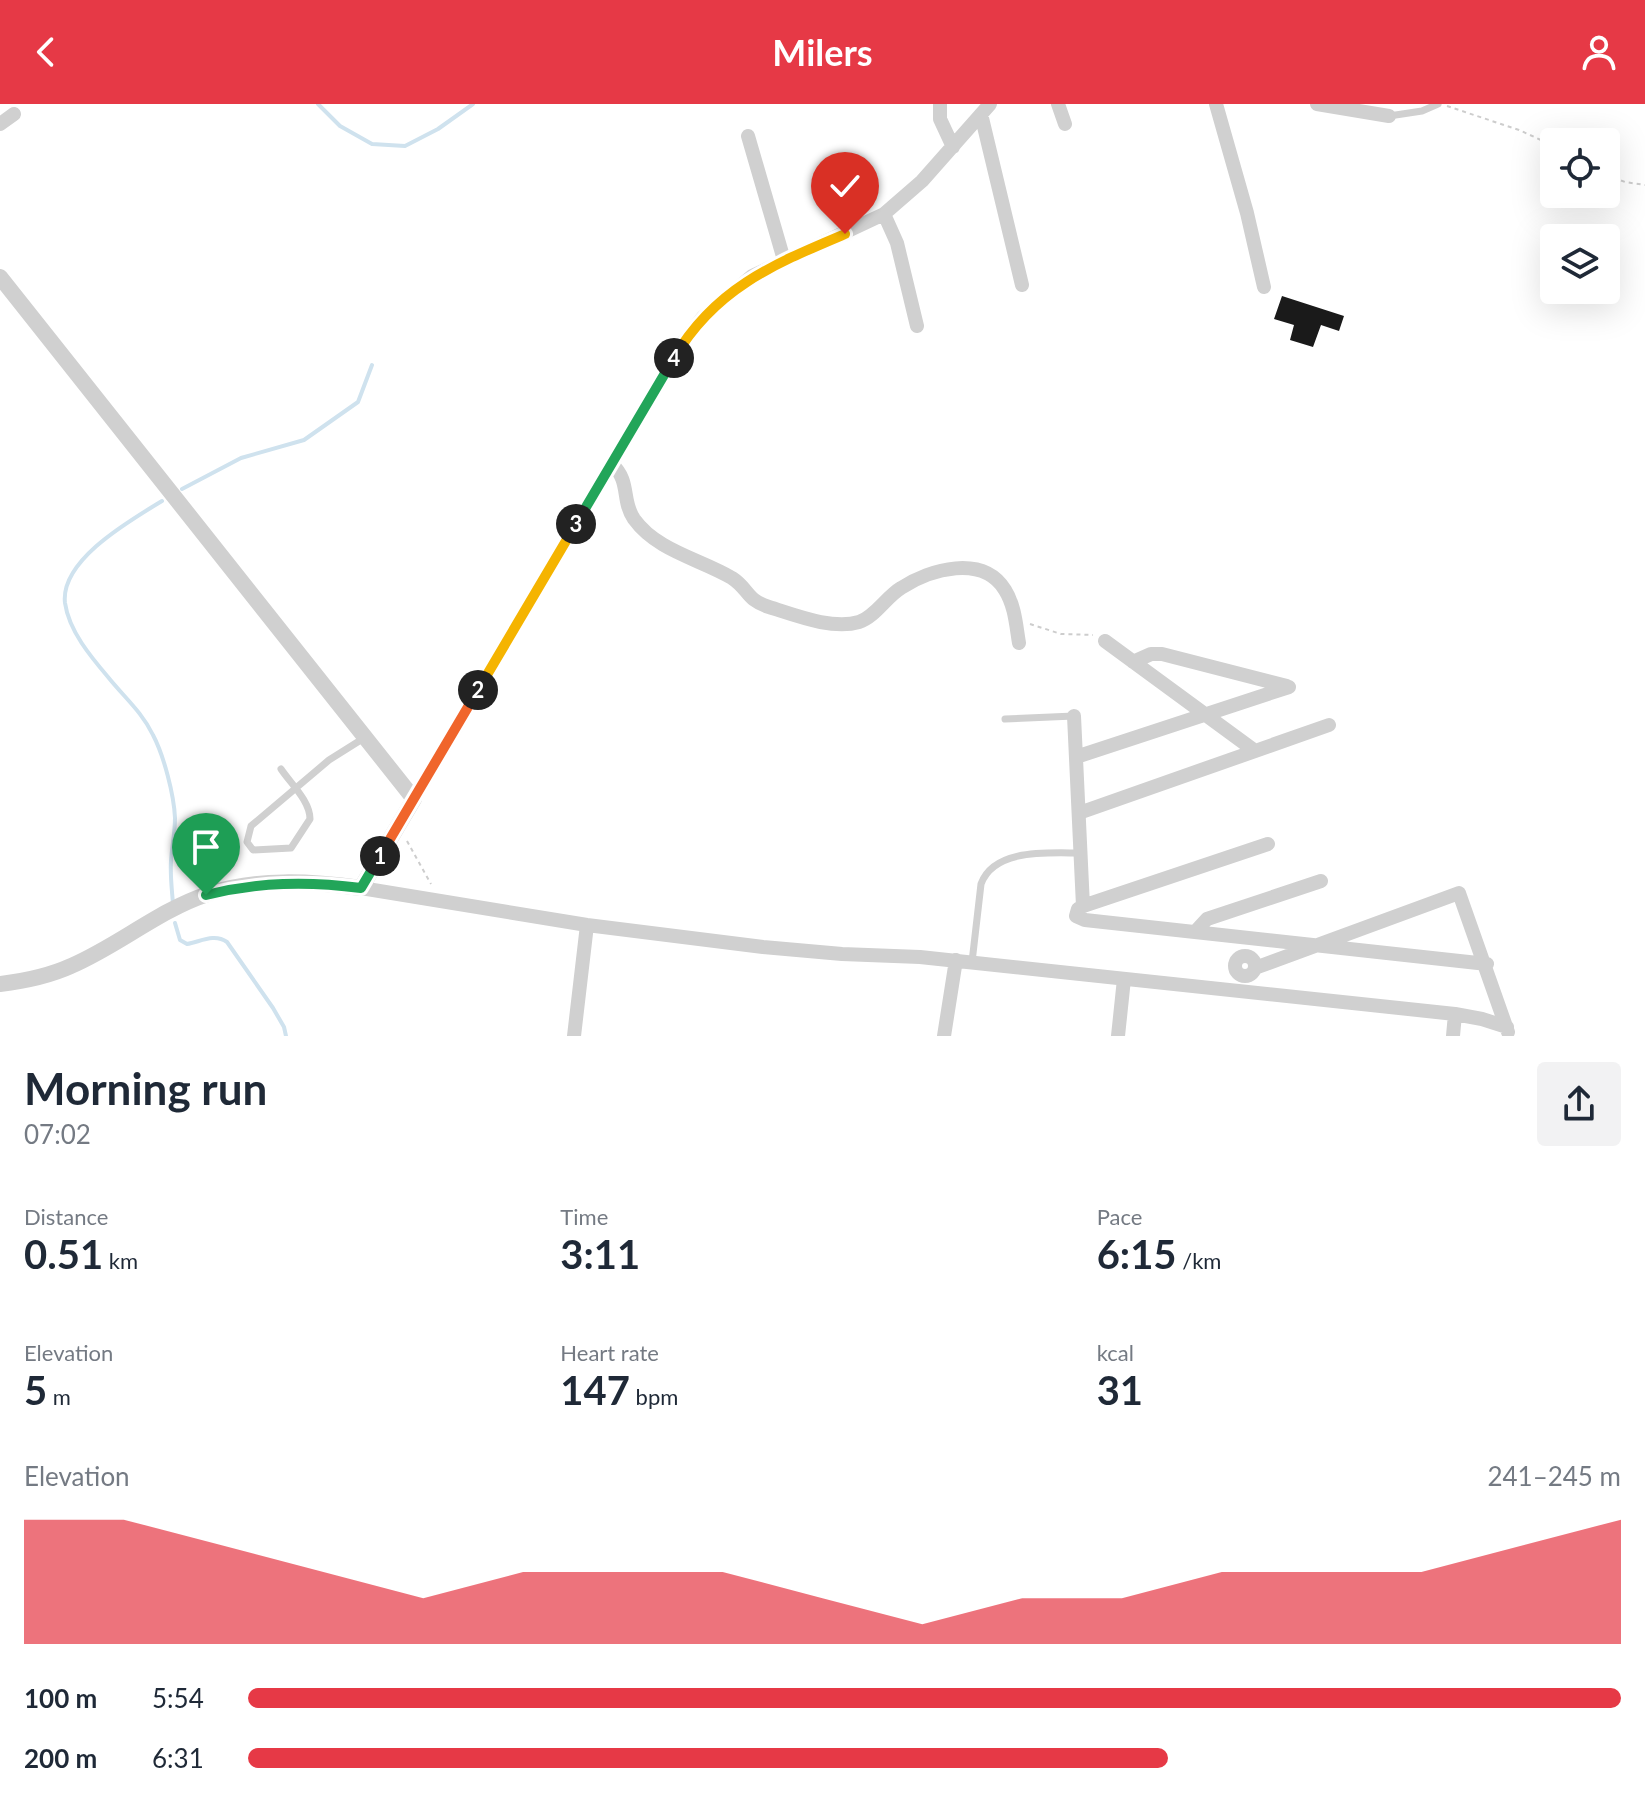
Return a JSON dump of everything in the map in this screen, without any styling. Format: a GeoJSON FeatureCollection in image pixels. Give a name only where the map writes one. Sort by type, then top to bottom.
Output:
{"type":"FeatureCollection","features":[{"type":"Feature","properties":{"kind":"street"},"geometry":{"type":"LineString","coordinates":[[940,104],[940,119],[953,147]]}},
{"type":"Feature","properties":{"kind":"street"},"geometry":{"type":"LineString","coordinates":[[1058,104],[1065,124]]}},
{"type":"Feature","properties":{"kind":"street"},"geometry":{"type":"LineString","coordinates":[[1216,104],[1264,287]]}},
{"type":"Feature","properties":{"kind":"street"},"geometry":{"type":"LineString","coordinates":[[1317,104],[1389,116]]}},
{"type":"Feature","properties":{"kind":"street"},"geometry":{"type":"LineString","coordinates":[[361,888],[684,341],[703,317],[752,276],[884,214],[922,181],[986,109]]}},
{"type":"Feature","properties":{"kind":"street"},"geometry":{"type":"LineString","coordinates":[[986,109],[1022,285]]}},
{"type":"Feature","properties":{"kind":"street"},"geometry":{"type":"LineString","coordinates":[[0,124],[14,114]]}},
{"type":"Feature","properties":{"kind":"street"},"geometry":{"type":"LineString","coordinates":[[748,136],[784,260]]}},
{"type":"Feature","properties":{"kind":"street"},"geometry":{"type":"LineString","coordinates":[[884,214],[897,243],[917,326]]}},
{"type":"Feature","properties":{"kind":"street"},"geometry":{"type":"LineString","coordinates":[[0,277],[414,799]]}},
{"type":"Feature","properties":{"kind":"street"},"geometry":{"type":"LineString","coordinates":[[612,464],[624,478],[629,508],[642,529],[679,553],[731,577],[753,601],[836,623],[851,623],[863,621],[900,589],[923,576],[937,571],[968,569],[994,577],[1003,587],[1019,643]]}},
{"type":"Feature","properties":{"kind":"street"},"geometry":{"type":"LineString","coordinates":[[1105,641],[1255,751]]}},
{"type":"Feature","properties":{"kind":"street"},"geometry":{"type":"LineString","coordinates":[[1076,757],[1289,687],[1162,654],[1151,654],[1133,662]]}},
{"type":"Feature","properties":{"kind":"street"},"geometry":{"type":"LineString","coordinates":[[1074,716],[1083,906]]}},
{"type":"Feature","properties":{"kind":"street"},"geometry":{"type":"LineString","coordinates":[[1079,813],[1329,725]]}},
{"type":"Feature","properties":{"kind":"street"},"geometry":{"type":"LineString","coordinates":[[1268,844],[1083,906],[1076,912],[1080,920],[1487,964]]}},
{"type":"Feature","properties":{"kind":"street"},"geometry":{"type":"LineString","coordinates":[[1195,932],[1207,919],[1321,881]]}},
{"type":"Feature","properties":{"kind":"street"},"geometry":{"type":"LineString","coordinates":[[0,984],[49,974],[73,965],[206,895],[268,883],[314,883],[361,888],[587,925],[804,951],[956,960],[1206,987],[1459,893],[1487,964],[1508,1032]]}},
{"type":"Feature","properties":{"kind":"street"},"geometry":{"type":"LineString","coordinates":[[574,1036],[587,925]]}},
{"type":"Feature","properties":{"kind":"street"},"geometry":{"type":"LineString","coordinates":[[1206,987],[1246,973],[1290,943]]}},
{"type":"Feature","properties":{"kind":"street"},"geometry":{"type":"LineString","coordinates":[[944,1036],[956,960]]}},
{"type":"Feature","properties":{"kind":"street"},"geometry":{"type":"LineString","coordinates":[[1246,973],[1482,1019],[1508,1032]]}},
{"type":"Feature","properties":{"kind":"street"},"geometry":{"type":"LineString","coordinates":[[1118,1036],[1124,979]]}},
{"type":"Feature","properties":{"kind":"street"},"geometry":{"type":"LineString","coordinates":[[1453,1036],[1455,1014]]}},
{"type":"Feature","properties":{"kind":"lane"},"geometry":{"type":"LineString","coordinates":[[1389,116],[1422,111],[1440,104]]}},
{"type":"Feature","properties":{"kind":"lane"},"geometry":{"type":"LineString","coordinates":[[1005,719],[1074,716]]}},
{"type":"Feature","properties":{"kind":"lane"},"geometry":{"type":"LineString","coordinates":[[281,769],[296,790],[309,809],[310,817],[294,846],[250,849],[247,837],[251,826],[296,790],[329,760],[366,737]]}},
{"type":"Feature","properties":{"kind":"lane"},"geometry":{"type":"LineString","coordinates":[[972,962],[981,884],[985,874],[995,866],[1023,855],[1080,853]]}},
{"type":"Feature","properties":{"kind":"path"},"geometry":{"type":"LineString","coordinates":[[1440,104],[1540,140]]}},
{"type":"Feature","properties":{"kind":"path"},"geometry":{"type":"LineString","coordinates":[[1620,180],[1645,185]]}},
{"type":"Feature","properties":{"kind":"path"},"geometry":{"type":"LineString","coordinates":[[1016,624],[1035,625],[1061,634],[1085,633],[1105,641]]}},
{"type":"Feature","properties":{"kind":"path"},"geometry":{"type":"LineString","coordinates":[[397,827],[422,865],[437,899]]}},
{"type":"Feature","properties":{"kind":"building"},"geometry":{"type":"Polygon","coordinates":[[[1282,296],[1344,316],[1339,331],[1321,325],[1313,347],[1290,340],[1294,325],[1274,319],[1282,296]]]}},
{"type":"Feature","properties":{"kind":"waterway"},"geometry":{"type":"LineString","coordinates":[[318,104],[340,126],[372,144],[405,146],[438,129],[473,104]]}},
{"type":"Feature","properties":{"kind":"waterway"},"geometry":{"type":"LineString","coordinates":[[182,489],[241,458],[304,440],[358,402],[372,365]]}},
{"type":"Feature","properties":{"kind":"waterway"},"geometry":{"type":"LineString","coordinates":[[162,501],[116,530],[85,557],[66,587],[65,603],[71,624],[82,643],[144,719],[161,754],[175,818],[171,866],[173,904]]}},
{"type":"Feature","properties":{"kind":"waterway"},"geometry":{"type":"LineString","coordinates":[[175,923],[180,940],[187,944],[212,938],[227,942],[273,1008],[286,1036]]}},
{"type":"Feature","properties":{"kind":"route"},"geometry":{"type":"LineString","coordinates":[[206,895],[268,883],[314,883],[361,888],[684,341],[703,317],[752,276],[845,234]]}}]}
